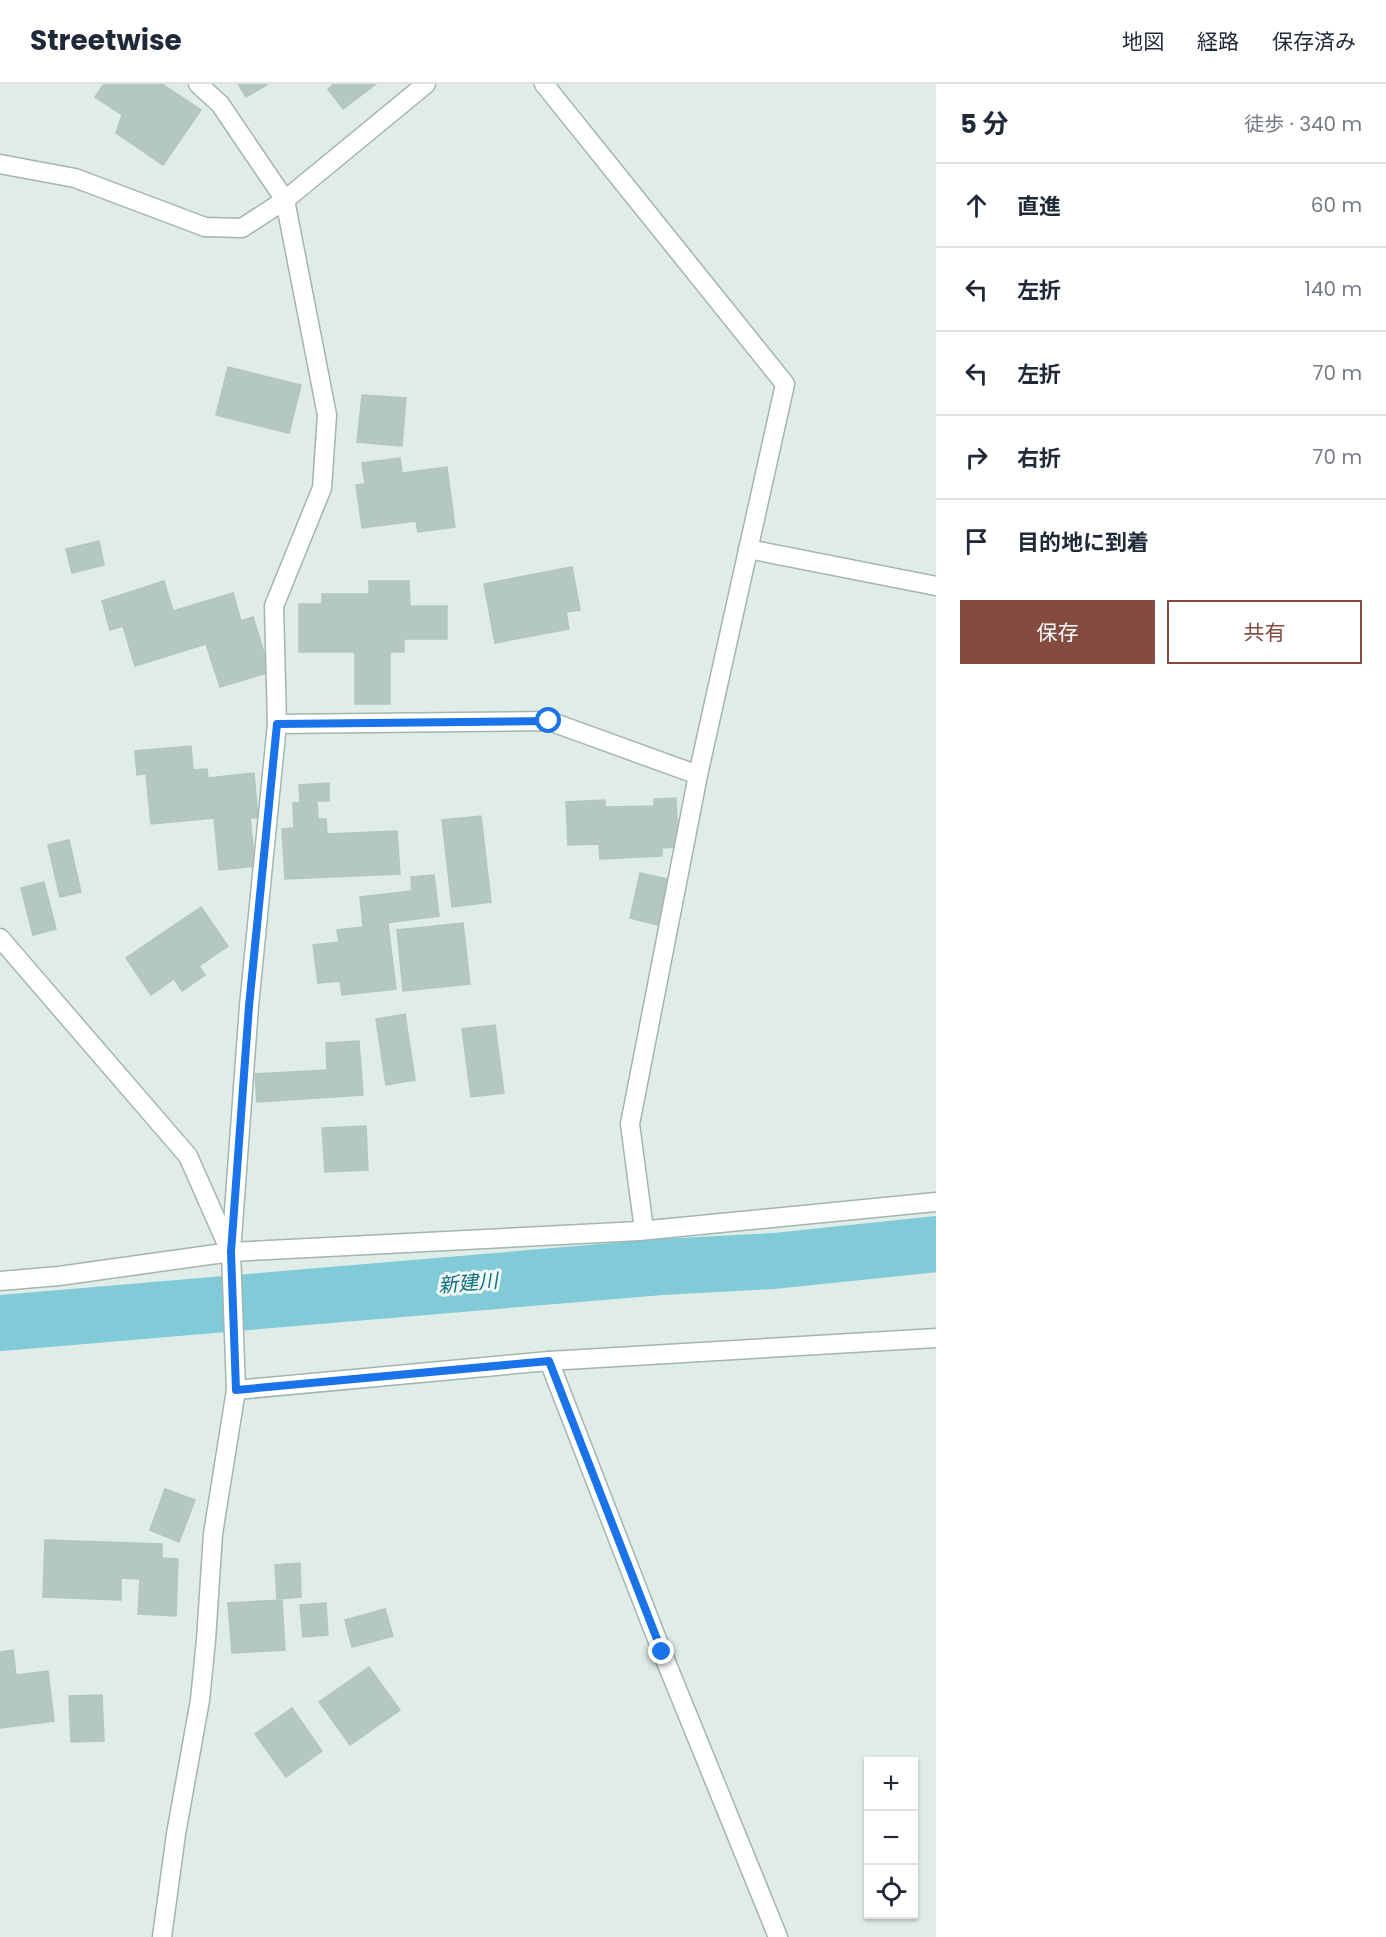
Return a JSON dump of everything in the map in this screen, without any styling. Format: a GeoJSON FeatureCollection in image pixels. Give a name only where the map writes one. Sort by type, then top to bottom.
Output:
{"type":"FeatureCollection","features":[{"type":"Feature","properties":{"kind":"street"},"geometry":{"type":"LineString","coordinates":[[162,1937],[176,1834],[200,1700],[213,1534],[236,1383],[231,1261],[249,1006],[277,724],[274,606],[322,488],[327,415],[285,200],[219,104],[198,84]]}},
{"type":"Feature","properties":{"kind":"street"},"geometry":{"type":"LineString","coordinates":[[0,164],[75,178],[205,227],[242,228],[285,200],[426,84]]}},
{"type":"Feature","properties":{"kind":"street"},"geometry":{"type":"LineString","coordinates":[[544,84],[784,384],[698,775],[630,1124],[644,1230]]}},
{"type":"Feature","properties":{"kind":"street"},"geometry":{"type":"LineString","coordinates":[[748,549],[936,586]]}},
{"type":"Feature","properties":{"kind":"street"},"geometry":{"type":"LineString","coordinates":[[277,724],[549,721],[698,775]]}},
{"type":"Feature","properties":{"kind":"street"},"geometry":{"type":"LineString","coordinates":[[0,938],[188,1156],[231,1261]]}},
{"type":"Feature","properties":{"kind":"street"},"geometry":{"type":"LineString","coordinates":[[0,1281],[644,1230],[936,1202]]}},
{"type":"Feature","properties":{"kind":"street"},"geometry":{"type":"LineString","coordinates":[[236,1383],[549,1361],[936,1338]]}},
{"type":"Feature","properties":{"kind":"street"},"geometry":{"type":"LineString","coordinates":[[549,1361],[662,1652],[778,1937]]}},
{"type":"Feature","properties":{"kind":"building"},"geometry":{"type":"Polygon","coordinates":[[[104,84],[162,84],[201,110],[163,165],[116,133],[122,115],[95,97],[104,84]]]}},
{"type":"Feature","properties":{"kind":"building"},"geometry":{"type":"Polygon","coordinates":[[[238,84],[268,84],[246,97],[238,84]]]}},
{"type":"Feature","properties":{"kind":"building"},"geometry":{"type":"Polygon","coordinates":[[[334,84],[376,84],[343,109],[328,89],[334,84]]]}},
{"type":"Feature","properties":{"kind":"building"},"geometry":{"type":"Polygon","coordinates":[[[228,367],[301,385],[289,433],[216,415],[228,367]]]}},
{"type":"Feature","properties":{"kind":"building"},"geometry":{"type":"Polygon","coordinates":[[[362,395],[406,398],[402,446],[357,442],[362,395]]]}},
{"type":"Feature","properties":{"kind":"building"},"geometry":{"type":"Polygon","coordinates":[[[400,458],[402,473],[447,467],[455,527],[418,532],[416,521],[362,528],[356,485],[365,484],[362,463],[400,458]]]}},
{"type":"Feature","properties":{"kind":"building"},"geometry":{"type":"Polygon","coordinates":[[[99,541],[104,565],[72,573],[66,549],[99,541]]]}},
{"type":"Feature","properties":{"kind":"building"},"geometry":{"type":"Polygon","coordinates":[[[572,567],[580,610],[566,612],[569,629],[495,643],[484,584],[572,567]]]}},
{"type":"Feature","properties":{"kind":"building"},"geometry":{"type":"Polygon","coordinates":[[[164,581],[173,611],[233,593],[241,621],[253,617],[270,672],[220,687],[206,644],[135,666],[123,626],[110,630],[102,601],[164,581]]]}},
{"type":"Feature","properties":{"kind":"building"},"geometry":{"type":"Polygon","coordinates":[[[369,581],[409,581],[410,606],[447,606],[447,639],[404,639],[404,652],[390,652],[390,704],[355,704],[355,652],[299,652],[299,604],[322,604],[322,594],[369,594],[369,581]]]}},
{"type":"Feature","properties":{"kind":"building"},"geometry":{"type":"Polygon","coordinates":[[[191,746],[193,770],[207,769],[208,778],[254,773],[258,818],[250,818],[255,866],[219,870],[214,818],[151,824],[146,774],[137,775],[135,751],[191,746]]]}},
{"type":"Feature","properties":{"kind":"building"},"geometry":{"type":"Polygon","coordinates":[[[329,783],[329,801],[317,801],[318,819],[326,819],[327,834],[397,831],[400,874],[285,879],[282,829],[294,828],[293,803],[300,803],[299,785],[329,783]]]}},
{"type":"Feature","properties":{"kind":"building"},"geometry":{"type":"Polygon","coordinates":[[[676,798],[678,847],[662,848],[662,856],[600,859],[599,844],[568,845],[566,802],[605,800],[605,807],[654,806],[654,799],[676,798]]]}},
{"type":"Feature","properties":{"kind":"building"},"geometry":{"type":"Polygon","coordinates":[[[481,816],[491,902],[452,907],[442,820],[481,816]]]}},
{"type":"Feature","properties":{"kind":"building"},"geometry":{"type":"Polygon","coordinates":[[[69,840],[81,892],[60,897],[48,845],[69,840]]]}},
{"type":"Feature","properties":{"kind":"building"},"geometry":{"type":"Polygon","coordinates":[[[640,873],[668,879],[658,925],[630,918],[640,873]]]}},
{"type":"Feature","properties":{"kind":"building"},"geometry":{"type":"Polygon","coordinates":[[[434,875],[439,916],[363,926],[360,897],[412,891],[411,877],[434,875]]]}},
{"type":"Feature","properties":{"kind":"building"},"geometry":{"type":"Polygon","coordinates":[[[44,882],[56,929],[33,935],[21,888],[44,882]]]}},
{"type":"Feature","properties":{"kind":"building"},"geometry":{"type":"Polygon","coordinates":[[[201,907],[228,946],[199,966],[205,975],[182,991],[174,979],[151,995],[126,958],[201,907]]]}},
{"type":"Feature","properties":{"kind":"building"},"geometry":{"type":"Polygon","coordinates":[[[463,923],[470,984],[403,991],[397,930],[463,923]]]}},
{"type":"Feature","properties":{"kind":"building"},"geometry":{"type":"Polygon","coordinates":[[[388,924],[396,989],[342,995],[340,981],[318,983],[313,945],[339,942],[337,930],[388,924]]]}},
{"type":"Feature","properties":{"kind":"building"},"geometry":{"type":"Polygon","coordinates":[[[405,1014],[415,1080],[386,1085],[376,1019],[405,1014]]]}},
{"type":"Feature","properties":{"kind":"building"},"geometry":{"type":"Polygon","coordinates":[[[495,1025],[504,1093],[471,1097],[462,1029],[495,1025]]]}},
{"type":"Feature","properties":{"kind":"building"},"geometry":{"type":"Polygon","coordinates":[[[359,1041],[363,1095],[257,1102],[255,1074],[327,1070],[326,1043],[359,1041]]]}},
{"type":"Feature","properties":{"kind":"building"},"geometry":{"type":"Polygon","coordinates":[[[366,1126],[368,1170],[325,1172],[322,1128],[366,1126]]]}},
{"type":"Feature","properties":{"kind":"building"},"geometry":{"type":"Polygon","coordinates":[[[165,1489],[195,1500],[179,1542],[150,1530],[165,1489]]]}},
{"type":"Feature","properties":{"kind":"building"},"geometry":{"type":"Polygon","coordinates":[[[45,1540],[162,1544],[162,1558],[178,1559],[176,1616],[138,1614],[140,1579],[121,1578],[121,1600],[43,1597],[45,1540]]]}},
{"type":"Feature","properties":{"kind":"building"},"geometry":{"type":"Polygon","coordinates":[[[300,1563],[301,1597],[277,1599],[275,1565],[300,1563]]]}},
{"type":"Feature","properties":{"kind":"building"},"geometry":{"type":"Polygon","coordinates":[[[282,1600],[285,1650],[232,1653],[228,1603],[282,1600]]]}},
{"type":"Feature","properties":{"kind":"building"},"geometry":{"type":"Polygon","coordinates":[[[326,1603],[328,1635],[303,1637],[300,1605],[326,1603]]]}},
{"type":"Feature","properties":{"kind":"building"},"geometry":{"type":"Polygon","coordinates":[[[385,1609],[393,1636],[352,1647],[345,1620],[385,1609]]]}},
{"type":"Feature","properties":{"kind":"building"},"geometry":{"type":"Polygon","coordinates":[[[13,1650],[16,1675],[48,1671],[54,1721],[0,1728],[0,1652],[13,1650]]]}},
{"type":"Feature","properties":{"kind":"building"},"geometry":{"type":"Polygon","coordinates":[[[369,1667],[400,1710],[350,1745],[319,1702],[369,1667]]]}},
{"type":"Feature","properties":{"kind":"building"},"geometry":{"type":"Polygon","coordinates":[[[102,1695],[104,1741],[71,1742],[69,1696],[102,1695]]]}},
{"type":"Feature","properties":{"kind":"building"},"geometry":{"type":"Polygon","coordinates":[[[292,1708],[322,1751],[286,1777],[255,1734],[292,1708]]]}},
{"type":"Feature","properties":{"kind":"waterway","name":"新建川"},"geometry":{"type":"LineString","coordinates":[[0,1323],[661,1267],[774,1261],[936,1244]]}},
{"type":"Feature","properties":{"kind":"route"},"geometry":{"type":"LineString","coordinates":[[549,721],[277,724],[249,1006],[231,1252],[236,1390],[549,1361],[662,1652]]}}]}
